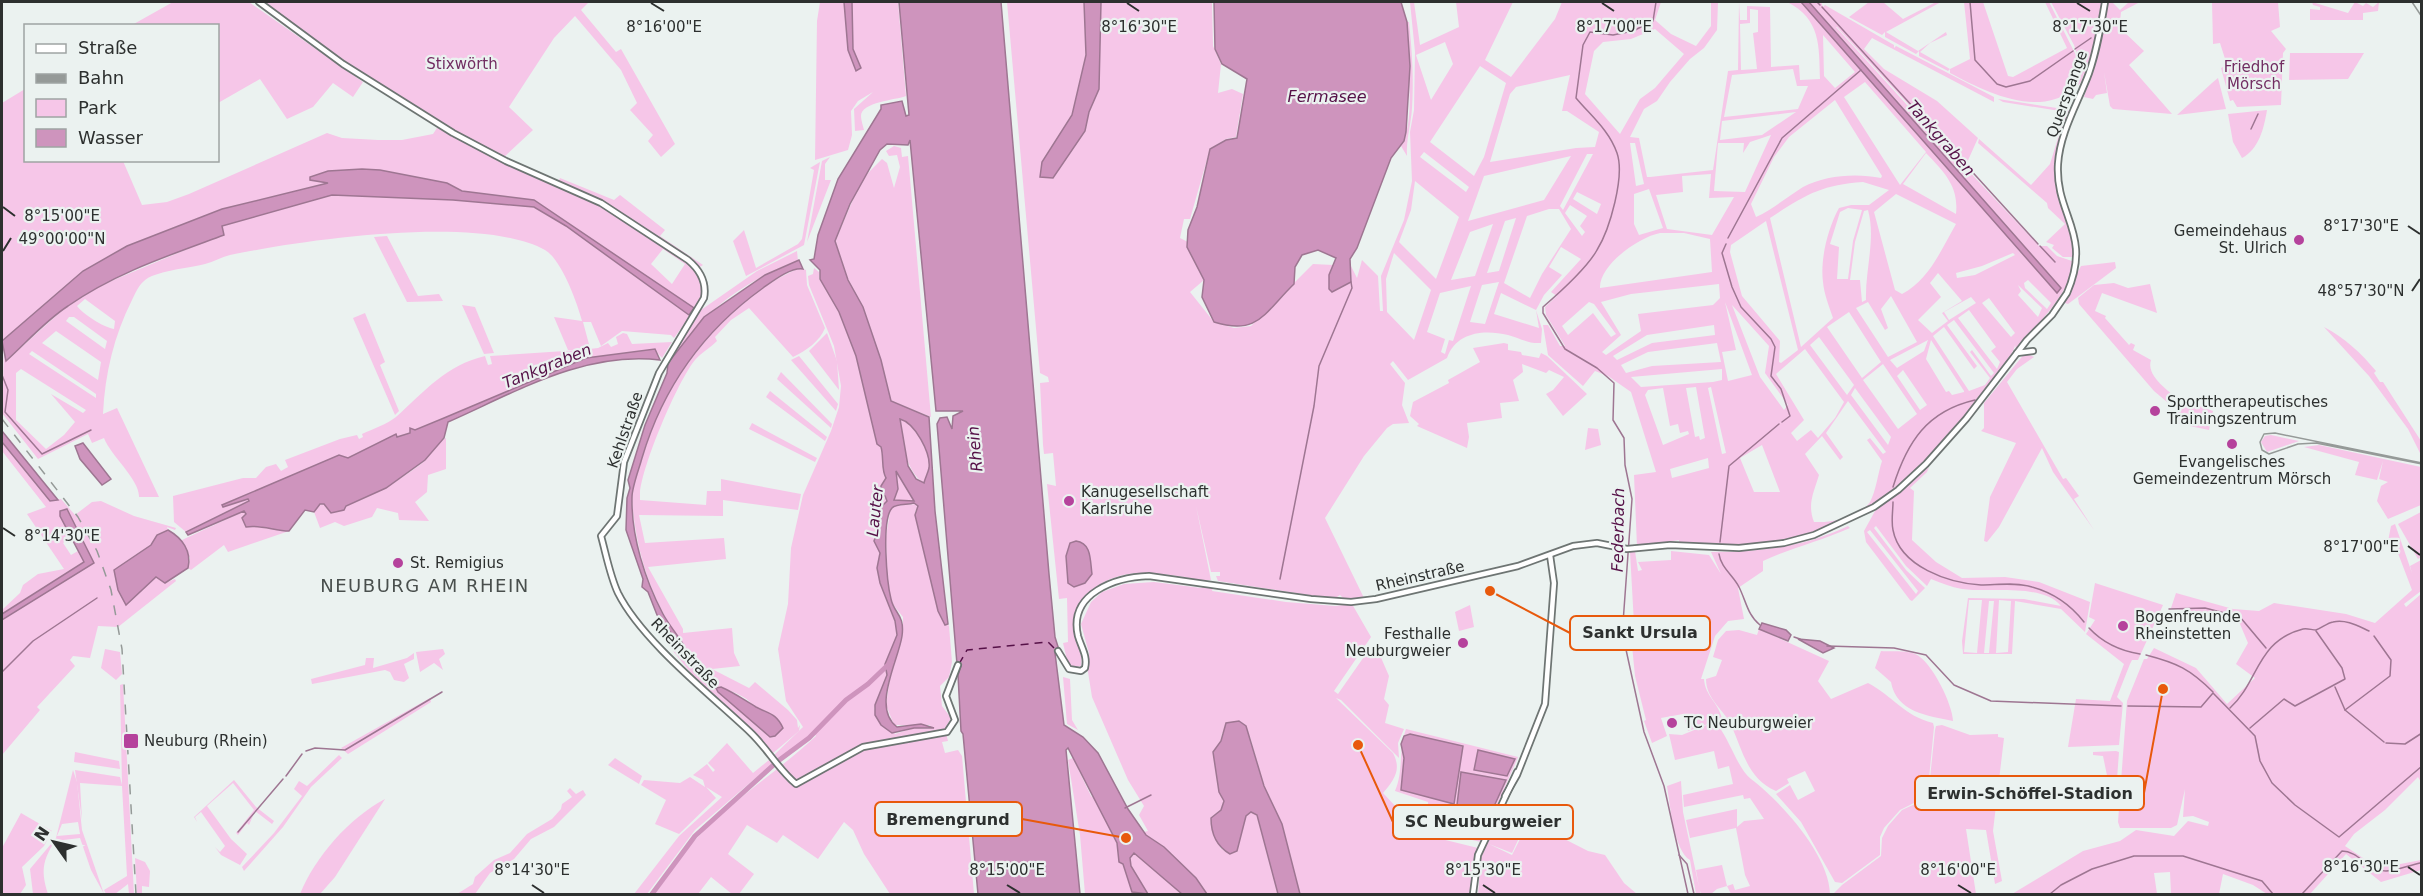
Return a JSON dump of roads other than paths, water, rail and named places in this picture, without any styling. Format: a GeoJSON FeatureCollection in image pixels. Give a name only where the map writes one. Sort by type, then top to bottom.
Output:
{"type":"FeatureCollection","features":[{"type":"Feature","properties":{"kind":"main road","name":"Kehlstraße"},"geometry":{"type":"LineString","coordinates":[[259,2],[343,64],[447,130],[488,152],[601,202],[693,264],[704,281],[704,298],[663,364],[624,462],[617,516],[601,534]]}},
{"type":"Feature","properties":{"kind":"main road","name":"Querspange"},"geometry":{"type":"LineString","coordinates":[[2077,259],[2074,230],[2058,180],[2059,152],[2097,50],[2105,2]]}},
{"type":"Feature","properties":{"kind":"main road","name":"Rheinstraße"},"geometry":{"type":"LineString","coordinates":[[1058,651],[1069,669],[1081,671],[1085,668],[1086,659],[1078,635],[1080,614],[1091,595],[1114,580],[1149,576],[1311,599],[1358,601],[1518,566],[1572,546],[1597,543],[1628,549],[1670,545],[1721,548],[1769,546],[1814,535],[1852,519],[1893,494],[1931,459],[2045,320],[2065,291],[2077,259]]}},
{"type":"Feature","properties":{"kind":"main road"},"geometry":{"type":"LineString","coordinates":[[2017,353],[2033,351]]}},
{"type":"Feature","properties":{"kind":"main road","name":"Rheinstraße"},"geometry":{"type":"LineString","coordinates":[[601,534],[616,589],[642,627],[705,692],[752,734],[771,759],[796,784],[863,747],[891,740],[947,732],[956,720],[946,696],[958,665]]}},
{"type":"Feature","properties":{"kind":"main road"},"geometry":{"type":"LineString","coordinates":[[1473,894],[1475,867],[1481,846],[1540,722],[1545,704],[1554,583],[1551,555]]}},
{"type":"Feature","properties":{"kind":"water"},"geometry":{"type":"Polygon","coordinates":[[[844,2],[852,2],[853,49],[861,68],[856,71],[848,50],[844,2]]]}},
{"type":"Feature","properties":{"kind":"water","name":"Rhein"},"geometry":{"type":"Polygon","coordinates":[[[899,2],[1001,2],[1049,574],[1055,637],[1059,650],[1055,653],[1064,725],[1083,737],[1098,753],[1128,809],[1146,835],[1164,847],[1196,878],[1207,894],[1182,894],[1134,853],[1130,858],[1131,866],[1148,894],[1132,892],[1123,864],[1119,862],[1117,843],[1068,748],[1066,750],[1080,894],[978,894],[961,731],[958,675],[961,666],[957,664],[937,424],[940,418],[947,417],[952,429],[953,416],[963,411],[936,411],[910,140],[908,145],[887,144],[880,150],[850,204],[835,241],[848,280],[863,307],[881,360],[891,401],[929,417],[935,511],[948,624],[945,625],[938,611],[915,515],[918,506],[914,503],[894,506],[887,525],[888,580],[891,599],[901,619],[903,629],[886,696],[886,708],[890,719],[897,727],[921,724],[934,728],[914,728],[892,733],[881,725],[875,715],[875,705],[887,675],[885,664],[897,635],[895,621],[880,583],[877,568],[880,553],[874,541],[880,525],[880,508],[887,501],[885,496],[881,495],[881,486],[886,478],[881,447],[877,444],[856,356],[839,312],[820,279],[820,270],[810,260],[814,259],[818,235],[838,179],[881,109],[881,105],[902,101],[906,116],[909,115],[899,2]],[[900,419],[908,466],[916,479],[924,483],[929,468],[925,447],[911,426],[900,419]],[[896,471],[898,489],[894,500],[914,501],[896,471]]]}},
{"type":"Feature","properties":{"kind":"water"},"geometry":{"type":"Polygon","coordinates":[[[1084,2],[1101,2],[1099,89],[1089,112],[1085,131],[1053,178],[1040,177],[1042,162],[1072,115],[1086,55],[1084,2]]]}},
{"type":"Feature","properties":{"kind":"water","name":"Fermasee"},"geometry":{"type":"Polygon","coordinates":[[[1214,2],[1401,2],[1407,22],[1410,66],[1406,132],[1404,141],[1391,158],[1357,248],[1350,259],[1351,282],[1332,292],[1329,289],[1329,275],[1336,258],[1318,250],[1302,255],[1295,267],[1294,284],[1259,319],[1241,326],[1214,322],[1202,297],[1204,280],[1187,247],[1188,230],[1197,207],[1210,149],[1226,140],[1237,138],[1247,79],[1222,64],[1215,49],[1214,2]]]}},
{"type":"Feature","properties":{"kind":"water"},"geometry":{"type":"Polygon","coordinates":[[[1801,2],[1809,2],[2061,288],[2057,293],[1801,2]]]}},
{"type":"Feature","properties":{"kind":"water"},"geometry":{"type":"Polygon","coordinates":[[[380,170],[447,183],[462,191],[534,200],[694,308],[689,315],[566,226],[534,207],[453,200],[332,195],[222,226],[224,235],[124,274],[86,294],[60,312],[6,361],[2,341],[83,271],[127,246],[222,209],[328,183],[310,180],[310,177],[328,171],[380,170]]]}},
{"type":"Feature","properties":{"kind":"water"},"geometry":{"type":"Polygon","coordinates":[[[799,260],[803,269],[788,272],[777,278],[741,305],[704,342],[688,362],[661,408],[634,483],[632,512],[640,557],[650,587],[663,614],[683,644],[680,645],[657,615],[648,592],[642,587],[643,579],[626,530],[627,498],[630,488],[628,480],[645,425],[667,373],[668,363],[704,317],[765,275],[799,260]]]}},
{"type":"Feature","properties":{"kind":"water"},"geometry":{"type":"Polygon","coordinates":[[[655,349],[660,360],[632,359],[577,368],[551,376],[448,422],[444,438],[425,460],[386,488],[346,506],[344,510],[331,513],[324,504],[320,504],[314,512],[305,510],[289,531],[257,526],[246,527],[242,518],[246,514],[244,511],[188,535],[186,532],[249,501],[248,499],[223,507],[222,505],[339,455],[348,458],[396,434],[397,437],[410,433],[410,428],[415,430],[586,358],[655,349]]]}},
{"type":"Feature","properties":{"kind":"water"},"geometry":{"type":"Polygon","coordinates":[[[2,431],[58,500],[50,501],[2,442],[2,431]]]}},
{"type":"Feature","properties":{"kind":"water"},"geometry":{"type":"Polygon","coordinates":[[[83,443],[111,479],[102,485],[80,459],[75,446],[83,443]]]}},
{"type":"Feature","properties":{"kind":"water"},"geometry":{"type":"Polygon","coordinates":[[[67,509],[94,563],[2,620],[2,614],[84,562],[60,516],[60,511],[67,509]]]}},
{"type":"Feature","properties":{"kind":"water"},"geometry":{"type":"Polygon","coordinates":[[[168,530],[185,546],[189,556],[188,568],[165,583],[156,577],[126,605],[118,590],[114,570],[151,545],[157,535],[168,530]]]}},
{"type":"Feature","properties":{"kind":"water"},"geometry":{"type":"Polygon","coordinates":[[[1081,542],[1088,549],[1092,574],[1085,583],[1074,587],[1068,583],[1066,556],[1070,543],[1081,542]]]}},
{"type":"Feature","properties":{"kind":"water"},"geometry":{"type":"Polygon","coordinates":[[[1762,623],[1786,630],[1791,635],[1788,641],[1759,629],[1762,623]]]}},
{"type":"Feature","properties":{"kind":"water"},"geometry":{"type":"Polygon","coordinates":[[[1798,639],[1820,641],[1834,648],[1823,653],[1798,639]]]}},
{"type":"Feature","properties":{"kind":"water"},"geometry":{"type":"Polygon","coordinates":[[[721,687],[772,714],[783,728],[775,736],[770,737],[718,692],[716,688],[721,687]]]}},
{"type":"Feature","properties":{"kind":"water"},"geometry":{"type":"Polygon","coordinates":[[[1239,721],[1246,726],[1264,786],[1282,824],[1300,894],[1278,894],[1257,815],[1251,812],[1246,816],[1237,851],[1230,854],[1225,851],[1213,834],[1211,818],[1221,810],[1224,801],[1219,792],[1213,752],[1221,741],[1226,723],[1239,721]]]}},
{"type":"Feature","properties":{"kind":"water"},"geometry":{"type":"Polygon","coordinates":[[[1410,734],[1463,746],[1454,804],[1401,790],[1404,758],[1401,744],[1404,736],[1410,734]]]}},
{"type":"Feature","properties":{"kind":"water"},"geometry":{"type":"Polygon","coordinates":[[[1478,750],[1515,759],[1507,776],[1474,770],[1478,750]]]}},
{"type":"Feature","properties":{"kind":"water"},"geometry":{"type":"Polygon","coordinates":[[[1461,772],[1506,780],[1491,813],[1457,805],[1461,772]]]}},
{"type":"Feature","properties":{"kind":"waterway","name":"Federbach"},"geometry":{"type":"LineString","coordinates":[[1656,2],[1653,21],[1633,31],[1613,35],[1590,32],[1583,45],[1576,98],[1614,145],[1619,163],[1618,188],[1607,229],[1597,250],[1579,273],[1543,307],[1543,313],[1565,349],[1597,368],[1614,383],[1613,420],[1624,438],[1625,465],[1632,499],[1623,623],[1625,645],[1644,732],[1664,786],[1688,894]]}},
{"type":"Feature","properties":{"kind":"waterway"},"geometry":{"type":"LineString","coordinates":[[1817,2],[1820,5]]}},
{"type":"Feature","properties":{"kind":"waterway"},"geometry":{"type":"LineString","coordinates":[[1970,2],[1975,60],[1997,84],[2006,87],[2030,81],[2073,51]]}},
{"type":"Feature","properties":{"kind":"waterway","name":"Tankgraben"},"geometry":{"type":"LineString","coordinates":[[1822,7],[2038,244]]}},
{"type":"Feature","properties":{"kind":"waterway"},"geometry":{"type":"LineString","coordinates":[[2075,49],[2091,38]]}},
{"type":"Feature","properties":{"kind":"waterway"},"geometry":{"type":"LineString","coordinates":[[1728,238],[1782,138],[1861,70]]}},
{"type":"Feature","properties":{"kind":"waterway"},"geometry":{"type":"LineString","coordinates":[[2251,129],[2258,114]]}},
{"type":"Feature","properties":{"kind":"waterway"},"geometry":{"type":"LineString","coordinates":[[1726,244],[1722,253],[1732,287],[1741,307],[1771,339],[1775,347],[1771,376],[1781,389],[1790,416],[1782,422]]}},
{"type":"Feature","properties":{"kind":"waterway"},"geometry":{"type":"LineString","coordinates":[[2040,246],[2055,262]]}},
{"type":"Feature","properties":{"kind":"waterway"},"geometry":{"type":"LineString","coordinates":[[1280,579],[1314,406],[1319,366],[1352,288],[1351,282]]}},
{"type":"Feature","properties":{"kind":"waterway"},"geometry":{"type":"LineString","coordinates":[[2,375],[8,390],[5,412],[42,454],[91,430]]}},
{"type":"Feature","properties":{"kind":"waterway"},"geometry":{"type":"LineString","coordinates":[[1893,487],[1905,456],[1921,431],[1944,412],[1975,400]]}},
{"type":"Feature","properties":{"kind":"waterway"},"geometry":{"type":"LineString","coordinates":[[1720,542],[1729,466],[1779,424]]}},
{"type":"Feature","properties":{"kind":"waterway"},"geometry":{"type":"LineString","coordinates":[[1893,502],[1892,527],[1897,543],[1915,563],[1928,571],[1968,584],[2026,585],[2040,589],[2061,600],[2084,622]]}},
{"type":"Feature","properties":{"kind":"waterway"},"geometry":{"type":"LineString","coordinates":[[1719,554],[1722,563],[1739,587],[1750,613],[1760,625]]}},
{"type":"Feature","properties":{"kind":"waterway"},"geometry":{"type":"LineString","coordinates":[[2,672],[33,641],[97,598]]}},
{"type":"Feature","properties":{"kind":"waterway"},"geometry":{"type":"LineString","coordinates":[[2169,609],[2205,608],[2240,617],[2266,648]]}},
{"type":"Feature","properties":{"kind":"waterway"},"geometry":{"type":"LineString","coordinates":[[2230,708],[2240,698],[2267,652],[2288,635],[2303,629],[2316,630],[2338,621],[2369,631]]}},
{"type":"Feature","properties":{"kind":"waterway"},"geometry":{"type":"LineString","coordinates":[[2089,628],[2113,646],[2140,654]]}},
{"type":"Feature","properties":{"kind":"waterway"},"geometry":{"type":"LineString","coordinates":[[2250,728],[2284,699],[2295,706],[2345,679],[2342,668],[2316,631]]}},
{"type":"Feature","properties":{"kind":"waterway"},"geometry":{"type":"LineString","coordinates":[[2345,710],[2390,676],[2391,660],[2374,636]]}},
{"type":"Feature","properties":{"kind":"waterway"},"geometry":{"type":"LineString","coordinates":[[1794,637],[1800,639]]}},
{"type":"Feature","properties":{"kind":"waterway"},"geometry":{"type":"LineString","coordinates":[[682,645],[698,674],[716,688]]}},
{"type":"Feature","properties":{"kind":"waterway"},"geometry":{"type":"LineString","coordinates":[[1827,646],[1894,648],[1926,655],[1954,685],[1991,701],[2121,706]]}},
{"type":"Feature","properties":{"kind":"waterway"},"geometry":{"type":"LineString","coordinates":[[2146,655],[2183,668],[2213,692]]}},
{"type":"Feature","properties":{"kind":"waterway","name":"Lauter"},"geometry":{"type":"LineString","coordinates":[[652,894],[695,836],[778,761],[809,738],[846,700],[868,684],[891,662]]}},
{"type":"Feature","properties":{"kind":"waterway"},"geometry":{"type":"LineString","coordinates":[[2335,687],[2345,710],[2384,742]]}},
{"type":"Feature","properties":{"kind":"waterway"},"geometry":{"type":"LineString","coordinates":[[306,751],[315,748],[345,750],[442,692]]}},
{"type":"Feature","properties":{"kind":"waterway"},"geometry":{"type":"LineString","coordinates":[[2128,706],[2201,707],[2213,693],[2255,736],[2260,761],[2272,783],[2295,805],[2339,837],[2422,766]]}},
{"type":"Feature","properties":{"kind":"waterway"},"geometry":{"type":"LineString","coordinates":[[2386,743],[2405,744],[2422,733]]}},
{"type":"Feature","properties":{"kind":"waterway"},"geometry":{"type":"LineString","coordinates":[[286,776],[302,754]]}},
{"type":"Feature","properties":{"kind":"waterway"},"geometry":{"type":"LineString","coordinates":[[238,832],[283,779]]}},
{"type":"Feature","properties":{"kind":"waterway"},"geometry":{"type":"LineString","coordinates":[[1125,808],[1151,795]]}},
{"type":"Feature","properties":{"kind":"waterway"},"geometry":{"type":"LineString","coordinates":[[2302,894],[2342,851],[2354,854],[2374,868],[2386,871],[2420,863]]}},
{"type":"Feature","properties":{"kind":"waterway"},"geometry":{"type":"LineString","coordinates":[[1679,855],[1687,864],[1694,894]]}},
{"type":"Feature","properties":{"kind":"waterway","name":"Federbach"},"geometry":{"type":"LineString","coordinates":[[2050,894],[2061,885],[2092,869],[2134,856],[2183,856],[2262,881],[2273,894]]}},
{"type":"Feature","properties":{"kind":"tram line"},"geometry":{"type":"LineString","coordinates":[[2412,2],[2422,17]]}},
{"type":"Feature","properties":{"kind":"tram line"},"geometry":{"type":"LineString","coordinates":[[2422,463],[2275,433],[2264,434],[2260,442],[2262,450],[2269,454],[2298,444],[2316,443],[2422,464]]}},
{"type":"Feature","properties":{"kind":"railway"},"geometry":{"type":"LineString","coordinates":[[2,419],[78,517],[97,551],[111,590],[122,649],[136,894]]}},
{"type":"Feature","properties":{"kind":"place","name":"Gemeindehaus St. Ulrich"},"geometry":{"type":"Point","coordinates":[2299,240]}},
{"type":"Feature","properties":{"kind":"place","name":"Sporttherapeutisches Trainingszentrum"},"geometry":{"type":"Point","coordinates":[2155,411]}},
{"type":"Feature","properties":{"kind":"place","name":"Evangelisches Gemeindezentrum Mörsch"},"geometry":{"type":"Point","coordinates":[2232,444]}},
{"type":"Feature","properties":{"kind":"place","name":"Kanugesellschaft Karlsruhe"},"geometry":{"type":"Point","coordinates":[1069,501]}},
{"type":"Feature","properties":{"kind":"place","name":"St. Remigius"},"geometry":{"type":"Point","coordinates":[398,563]}},
{"type":"Feature","properties":{"kind":"place","name":"Sankt Ursula"},"geometry":{"type":"Point","coordinates":[1490,591]}},
{"type":"Feature","properties":{"kind":"place","name":"Bogenfreunde Rheinstetten"},"geometry":{"type":"Point","coordinates":[2123,626]}},
{"type":"Feature","properties":{"kind":"place","name":"Festhalle Neuburgweier"},"geometry":{"type":"Point","coordinates":[1463,643]}},
{"type":"Feature","properties":{"kind":"place","name":"Erwin-Schöffel-Stadion"},"geometry":{"type":"Point","coordinates":[2163,689]}},
{"type":"Feature","properties":{"kind":"place","name":"TC Neuburgweier"},"geometry":{"type":"Point","coordinates":[1672,723]}},
{"type":"Feature","properties":{"kind":"place","name":"Neuburg (Rhein)"},"geometry":{"type":"Point","coordinates":[131,741]}},
{"type":"Feature","properties":{"kind":"place","name":"SC Neuburgweier"},"geometry":{"type":"Point","coordinates":[1358,745]}},
{"type":"Feature","properties":{"kind":"place","name":"Bremengrund"},"geometry":{"type":"Point","coordinates":[1126,838]}},
{"type":"Feature","properties":{"kind":"district","name":"NEUBURG AM RHEIN"},"geometry":{"type":"Point","coordinates":[425,585]}},
{"type":"Feature","properties":{"kind":"park label","name":"Stixwörth"},"geometry":{"type":"Point","coordinates":[462,64]}},
{"type":"Feature","properties":{"kind":"park label","name":"Friedhof Mörsch"},"geometry":{"type":"Point","coordinates":[2254,76]}}]}
